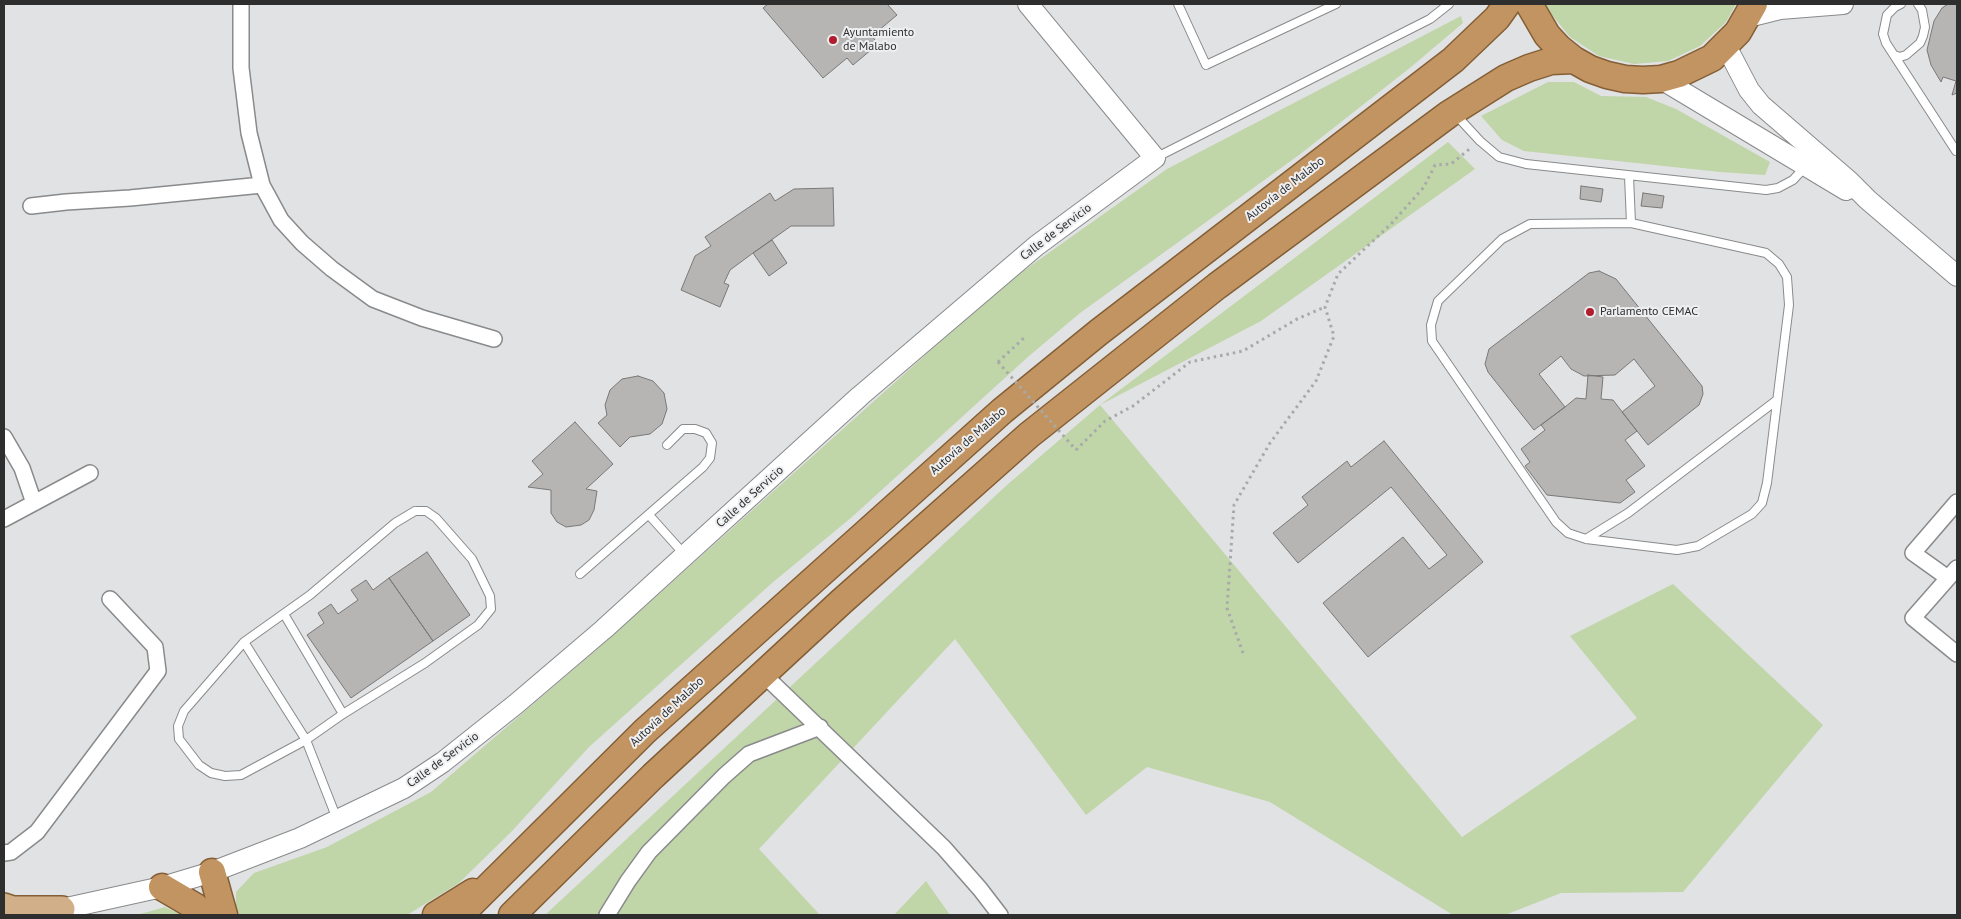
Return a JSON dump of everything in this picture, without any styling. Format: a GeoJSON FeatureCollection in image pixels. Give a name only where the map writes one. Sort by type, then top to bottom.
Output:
{"type":"FeatureCollection","features":[{"type":"Feature","properties":{"kind":"highway","name":"Autovía de Malabo"},"geometry":{"type":"LineString","coordinates":[[460,915],[645,731],[1002,410],[1099,332],[1454,60],[1497,18],[1507,4]]}},
{"type":"Feature","properties":{"kind":"highway"},"geometry":{"type":"LineString","coordinates":[[1529,4],[1547,35],[1574,60],[1590,69],[1616,77],[1643,80],[1661,79],[1696,67],[1726,46],[1738,32],[1751,10]]}},
{"type":"Feature","properties":{"kind":"highway"},"geometry":{"type":"LineString","coordinates":[[512,915],[653,776],[841,602],[1029,435],[1217,286],[1453,112],[1506,78],[1521,71],[1551,61],[1574,60]]}},
{"type":"Feature","properties":{"kind":"highway"},"geometry":{"type":"LineString","coordinates":[[212,872],[224,915]]}},
{"type":"Feature","properties":{"kind":"highway"},"geometry":{"type":"LineString","coordinates":[[436,915],[501,874]]}},
{"type":"Feature","properties":{"kind":"highway"},"geometry":{"type":"LineString","coordinates":[[162,887],[196,907],[201,915]]}},
{"type":"Feature","properties":{"kind":"main road"},"geometry":{"type":"LineString","coordinates":[[4,906],[13,909],[53,912]]}},
{"type":"Feature","properties":{"kind":"street"},"geometry":{"type":"LineString","coordinates":[[241,4],[241,68],[249,132],[262,185],[281,220],[302,243],[332,269],[373,298],[422,318],[494,339]]}},
{"type":"Feature","properties":{"kind":"street"},"geometry":{"type":"LineString","coordinates":[[1028,4],[1155,158]]}},
{"type":"Feature","properties":{"kind":"street"},"geometry":{"type":"LineString","coordinates":[[1751,10],[1830,4]]}},
{"type":"Feature","properties":{"kind":"street"},"geometry":{"type":"LineString","coordinates":[[1726,46],[1749,90],[1811,160],[1842,188],[1868,200],[1957,276]]}},
{"type":"Feature","properties":{"kind":"street"},"geometry":{"type":"LineString","coordinates":[[1661,79],[1811,160]]}},
{"type":"Feature","properties":{"kind":"street","name":"Calle de Servicio"},"geometry":{"type":"LineString","coordinates":[[53,912],[162,887],[212,872],[300,838],[338,821],[404,788],[442,762],[516,704],[575,654],[860,396],[1036,246],[1155,158]]}},
{"type":"Feature","properties":{"kind":"street"},"geometry":{"type":"LineString","coordinates":[[31,206],[262,185]]}},
{"type":"Feature","properties":{"kind":"street"},"geometry":{"type":"LineString","coordinates":[[4,437],[22,468],[34,503]]}},
{"type":"Feature","properties":{"kind":"street"},"geometry":{"type":"LineString","coordinates":[[4,519],[90,473]]}},
{"type":"Feature","properties":{"kind":"street"},"geometry":{"type":"LineString","coordinates":[[1957,502],[1913,553],[1953,573],[1913,618],[1957,654]]}},
{"type":"Feature","properties":{"kind":"street"},"geometry":{"type":"LineString","coordinates":[[4,854],[12,852],[37,832],[158,671],[155,647],[110,599]]}},
{"type":"Feature","properties":{"kind":"street"},"geometry":{"type":"LineString","coordinates":[[763,674],[944,848],[1000,915]]}},
{"type":"Feature","properties":{"kind":"street"},"geometry":{"type":"LineString","coordinates":[[607,915],[649,852],[724,776],[749,754],[820,727]]}},
{"type":"Feature","properties":{"kind":"lane"},"geometry":{"type":"LineString","coordinates":[[1178,4],[1206,65],[1336,4]]}},
{"type":"Feature","properties":{"kind":"lane","name":"Calle de Servicio"},"geometry":{"type":"LineString","coordinates":[[1155,158],[1430,19],[1449,4]]}},
{"type":"Feature","properties":{"kind":"lane"},"geometry":{"type":"LineString","coordinates":[[1901,4],[1890,12],[1884,22],[1883,34],[1886,43],[1957,149]]}},
{"type":"Feature","properties":{"kind":"lane"},"geometry":{"type":"LineString","coordinates":[[1894,55],[1900,57],[1906,55],[1920,43],[1924,36],[1925,27],[1922,10],[1918,4]]}},
{"type":"Feature","properties":{"kind":"lane"},"geometry":{"type":"LineString","coordinates":[[1453,112],[1480,141],[1499,157],[1526,164],[1766,190],[1778,188],[1793,180],[1811,160]]}},
{"type":"Feature","properties":{"kind":"lane"},"geometry":{"type":"LineString","coordinates":[[1629,176],[1632,223]]}},
{"type":"Feature","properties":{"kind":"lane"},"geometry":{"type":"LineString","coordinates":[[1632,223],[1766,254],[1779,264],[1787,277],[1790,305],[1767,483],[1762,503],[1752,514],[1698,546],[1677,550],[1586,539],[1568,533],[1556,522],[1432,341],[1431,325],[1438,302],[1502,239],[1530,224],[1632,223]]}},
{"type":"Feature","properties":{"kind":"lane"},"geometry":{"type":"LineString","coordinates":[[1586,539],[1628,512],[1777,400]]}},
{"type":"Feature","properties":{"kind":"lane"},"geometry":{"type":"LineString","coordinates":[[580,574],[703,467],[710,458],[712,443],[706,433],[695,429],[683,429],[667,445]]}},
{"type":"Feature","properties":{"kind":"lane"},"geometry":{"type":"LineString","coordinates":[[415,511],[426,511],[436,518],[472,559],[490,596],[491,609],[478,625],[424,663],[343,714],[306,740],[241,775],[225,776],[211,774],[199,765],[179,739],[178,726],[184,711],[244,642],[310,595],[395,523],[415,511]]}},
{"type":"Feature","properties":{"kind":"lane"},"geometry":{"type":"LineString","coordinates":[[649,515],[685,555]]}},
{"type":"Feature","properties":{"kind":"lane"},"geometry":{"type":"LineString","coordinates":[[284,614],[343,714]]}},
{"type":"Feature","properties":{"kind":"lane"},"geometry":{"type":"LineString","coordinates":[[244,642],[306,740],[338,821]]}},
{"type":"Feature","properties":{"kind":"path"},"geometry":{"type":"LineString","coordinates":[[1243,653],[1228,608],[1234,505],[1270,443],[1316,381],[1334,336],[1325,307],[1338,274],[1390,224],[1424,187],[1435,165],[1451,164],[1480,141]]}},
{"type":"Feature","properties":{"kind":"path"},"geometry":{"type":"LineString","coordinates":[[1025,337],[998,362],[1076,450],[1105,421],[1133,406],[1190,362],[1243,351],[1297,319],[1325,307]]}},
{"type":"Feature","properties":{"kind":"green space"},"geometry":{"type":"Polygon","coordinates":[[[1546,4],[1736,4],[1726,22],[1700,46],[1668,61],[1634,64],[1599,56],[1570,37],[1548,10],[1546,4]]]}},
{"type":"Feature","properties":{"kind":"green space"},"geometry":{"type":"Polygon","coordinates":[[[1461,16],[1463,23],[1411,67],[1299,155],[1080,313],[1029,356],[852,517],[772,583],[589,747],[512,831],[459,883],[407,915],[236,915],[236,892],[254,873],[327,847],[431,792],[602,645],[931,350],[1019,274],[1167,169],[1461,16]]]}},
{"type":"Feature","properties":{"kind":"green space"},"geometry":{"type":"Polygon","coordinates":[[[1548,82],[1574,82],[1601,96],[1646,97],[1676,109],[1770,162],[1765,175],[1524,151],[1502,140],[1481,116],[1548,82]]]}},
{"type":"Feature","properties":{"kind":"green space"},"geometry":{"type":"Polygon","coordinates":[[[1448,142],[1475,169],[1261,321],[1100,405],[1448,142]]]}},
{"type":"Feature","properties":{"kind":"green space"},"geometry":{"type":"Polygon","coordinates":[[[1100,405],[1462,837],[1637,718],[1570,636],[1673,584],[1823,725],[1683,892],[1561,893],[1505,915],[1453,915],[1270,802],[1147,767],[1086,815],[955,639],[759,849],[820,915],[545,915],[1007,485],[1100,405]]]}},
{"type":"Feature","properties":{"kind":"green space"},"geometry":{"type":"Polygon","coordinates":[[[926,881],[950,915],[894,915],[926,881]]]}},
{"type":"Feature","properties":{"kind":"green space"},"geometry":{"type":"Polygon","coordinates":[[[165,907],[181,915],[137,915],[165,907]]]}},
{"type":"Feature","properties":{"kind":"building","name":"Ayuntamiento de Malabo"},"geometry":{"type":"Polygon","coordinates":[[[768,4],[887,4],[897,15],[872,36],[878,44],[853,65],[847,58],[823,78],[763,8],[768,4]]]}},
{"type":"Feature","properties":{"kind":"building"},"geometry":{"type":"Polygon","coordinates":[[[1948,4],[1957,4],[1957,93],[1952,95],[1956,81],[1943,77],[1941,82],[1931,65],[1927,50],[1934,21],[1942,8],[1948,4]]]}},
{"type":"Feature","properties":{"kind":"building"},"geometry":{"type":"Polygon","coordinates":[[[1581,186],[1603,189],[1601,202],[1580,199],[1581,186]]]}},
{"type":"Feature","properties":{"kind":"building"},"geometry":{"type":"Polygon","coordinates":[[[833,188],[834,226],[791,226],[730,270],[724,283],[729,285],[720,307],[681,290],[695,256],[711,246],[705,237],[770,193],[775,201],[794,189],[833,188]]]}},
{"type":"Feature","properties":{"kind":"building"},"geometry":{"type":"Polygon","coordinates":[[[1643,193],[1664,196],[1662,208],[1641,206],[1643,193]]]}},
{"type":"Feature","properties":{"kind":"building"},"geometry":{"type":"Polygon","coordinates":[[[772,240],[787,263],[769,276],[753,253],[772,240]]]}},
{"type":"Feature","properties":{"kind":"building"},"geometry":{"type":"Polygon","coordinates":[[[1599,271],[1616,279],[1702,386],[1703,394],[1699,405],[1648,445],[1622,412],[1655,386],[1634,359],[1615,375],[1584,376],[1571,369],[1561,356],[1539,374],[1565,407],[1534,430],[1488,372],[1485,364],[1489,349],[1589,273],[1599,271]]]}},
{"type":"Feature","properties":{"kind":"building"},"geometry":{"type":"Polygon","coordinates":[[[1588,375],[1603,377],[1601,399],[1613,400],[1637,431],[1625,440],[1645,466],[1626,480],[1635,492],[1620,503],[1547,495],[1525,466],[1530,462],[1521,449],[1545,430],[1541,425],[1576,398],[1586,399],[1588,375]]]}},
{"type":"Feature","properties":{"kind":"building"},"geometry":{"type":"Polygon","coordinates":[[[638,376],[653,381],[664,393],[667,409],[662,424],[650,434],[630,437],[620,447],[598,423],[607,415],[605,405],[610,390],[622,379],[638,376]]]}},
{"type":"Feature","properties":{"kind":"building"},"geometry":{"type":"Polygon","coordinates":[[[575,422],[613,464],[586,489],[597,491],[594,510],[589,520],[581,525],[566,527],[557,522],[551,513],[551,490],[528,487],[543,474],[532,461],[575,422]]]}},
{"type":"Feature","properties":{"kind":"building"},"geometry":{"type":"Polygon","coordinates":[[[1384,441],[1483,562],[1368,657],[1323,603],[1403,537],[1429,569],[1447,555],[1391,487],[1298,563],[1273,533],[1308,505],[1302,497],[1347,461],[1351,467],[1384,441]]]}},
{"type":"Feature","properties":{"kind":"building"},"geometry":{"type":"Polygon","coordinates":[[[427,552],[470,615],[433,641],[389,578],[427,552]]]}},
{"type":"Feature","properties":{"kind":"building"},"geometry":{"type":"Polygon","coordinates":[[[389,578],[433,641],[351,698],[307,635],[324,623],[318,613],[331,604],[338,614],[358,600],[351,590],[366,580],[373,590],[389,578]]]}},
{"type":"Feature","properties":{"kind":"place","name":"Ayuntamiento de Malabo"},"geometry":{"type":"Point","coordinates":[833,40]}},
{"type":"Feature","properties":{"kind":"place","name":"Parlamento CEMAC"},"geometry":{"type":"Point","coordinates":[1590,312]}}]}
